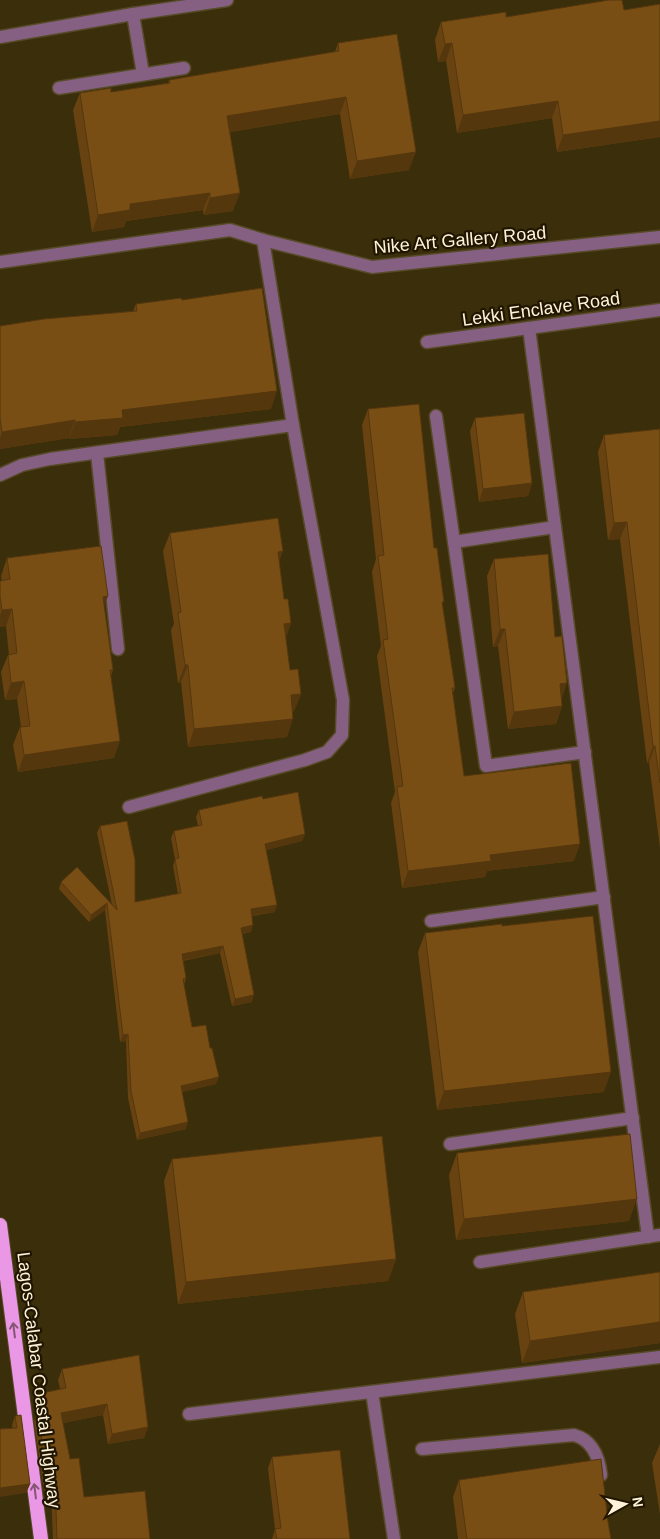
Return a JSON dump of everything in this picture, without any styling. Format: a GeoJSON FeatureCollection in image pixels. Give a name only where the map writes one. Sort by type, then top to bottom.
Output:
{"type":"FeatureCollection","features":[{"type":"Feature","properties":{"kind":"highway","name":"Lagos-Calabar Coastal Highway"},"geometry":{"type":"LineString","coordinates":[[0,1225],[41,1539]]}},
{"type":"Feature","properties":{"kind":"street"},"geometry":{"type":"LineString","coordinates":[[0,37],[133,14],[166,5],[227,0]]}},
{"type":"Feature","properties":{"kind":"street"},"geometry":{"type":"LineString","coordinates":[[133,14],[143,74]]}},
{"type":"Feature","properties":{"kind":"street"},"geometry":{"type":"LineString","coordinates":[[59,88],[184,68]]}},
{"type":"Feature","properties":{"kind":"street","name":"Nike Art Gallery Road"},"geometry":{"type":"LineString","coordinates":[[0,262],[224,230],[237,231],[263,240],[364,266],[382,267],[660,238]]}},
{"type":"Feature","properties":{"kind":"street"},"geometry":{"type":"LineString","coordinates":[[129,807],[305,760],[327,752],[342,735],[343,700],[293,425],[263,240]]}},
{"type":"Feature","properties":{"kind":"street","name":"Lekki Enclave Road"},"geometry":{"type":"LineString","coordinates":[[427,342],[660,310]]}},
{"type":"Feature","properties":{"kind":"street"},"geometry":{"type":"LineString","coordinates":[[480,1262],[654,1236],[632,1118],[529,328]]}},
{"type":"Feature","properties":{"kind":"street"},"geometry":{"type":"LineString","coordinates":[[436,416],[486,766],[585,752]]}},
{"type":"Feature","properties":{"kind":"street"},"geometry":{"type":"LineString","coordinates":[[0,475],[22,465],[50,458],[293,425]]}},
{"type":"Feature","properties":{"kind":"street"},"geometry":{"type":"LineString","coordinates":[[97,453],[118,649]]}},
{"type":"Feature","properties":{"kind":"street"},"geometry":{"type":"LineString","coordinates":[[454,542],[555,527]]}},
{"type":"Feature","properties":{"kind":"street"},"geometry":{"type":"LineString","coordinates":[[431,921],[604,897]]}},
{"type":"Feature","properties":{"kind":"street"},"geometry":{"type":"LineString","coordinates":[[450,1144],[632,1118]]}},
{"type":"Feature","properties":{"kind":"street"},"geometry":{"type":"LineString","coordinates":[[189,1414],[660,1357]]}},
{"type":"Feature","properties":{"kind":"street"},"geometry":{"type":"LineString","coordinates":[[372,1392],[394,1539]]}},
{"type":"Feature","properties":{"kind":"street"},"geometry":{"type":"LineString","coordinates":[[422,1450],[574,1435],[584,1438],[594,1448],[601,1469],[603,1486]]}},
{"type":"Feature","properties":{"kind":"building"},"geometry":{"type":"Polygon","coordinates":[[[609,0],[622,0],[624,10],[660,4],[660,121],[563,135],[558,101],[463,115],[452,43],[445,44],[441,22],[506,12],[506,17],[609,0]]]}},
{"type":"Feature","properties":{"kind":"building"},"geometry":{"type":"Polygon","coordinates":[[[397,34],[416,152],[357,161],[346,97],[227,116],[240,193],[210,198],[210,193],[130,204],[130,210],[98,215],[80,93],[111,88],[111,92],[170,83],[169,80],[339,51],[338,43],[397,34]]]}},
{"type":"Feature","properties":{"kind":"building"},"geometry":{"type":"Polygon","coordinates":[[[262,288],[277,391],[122,410],[123,418],[75,422],[75,420],[2,432],[0,418],[0,326],[44,319],[137,311],[136,304],[181,298],[182,300],[262,288]]]}},
{"type":"Feature","properties":{"kind":"building"},"geometry":{"type":"Polygon","coordinates":[[[419,404],[434,548],[437,548],[444,602],[442,602],[455,688],[452,688],[464,776],[571,763],[580,844],[490,855],[491,861],[408,871],[397,787],[403,786],[383,640],[388,639],[378,556],[384,555],[368,409],[419,404]]]}},
{"type":"Feature","properties":{"kind":"building"},"geometry":{"type":"Polygon","coordinates":[[[524,413],[532,483],[483,489],[475,418],[524,413]]]}},
{"type":"Feature","properties":{"kind":"building"},"geometry":{"type":"Polygon","coordinates":[[[660,429],[660,783],[655,746],[653,746],[627,522],[614,523],[604,435],[660,429]]]}},
{"type":"Feature","properties":{"kind":"building"},"geometry":{"type":"Polygon","coordinates":[[[278,518],[283,551],[278,552],[284,599],[288,599],[291,623],[284,624],[290,670],[298,669],[301,694],[291,695],[293,719],[194,729],[188,665],[185,665],[178,613],[181,612],[170,533],[278,518]]]}},
{"type":"Feature","properties":{"kind":"building"},"geometry":{"type":"Polygon","coordinates":[[[101,546],[108,596],[103,597],[113,670],[110,670],[120,741],[24,755],[20,727],[30,726],[24,681],[11,683],[8,655],[17,653],[12,609],[2,610],[0,596],[0,581],[10,579],[7,558],[101,546]]]}},
{"type":"Feature","properties":{"kind":"building"},"geometry":{"type":"Polygon","coordinates":[[[548,554],[555,637],[562,636],[567,683],[560,684],[562,706],[514,712],[505,629],[500,629],[494,559],[548,554]]]}},
{"type":"Feature","properties":{"kind":"building"},"geometry":{"type":"Polygon","coordinates":[[[298,792],[305,834],[265,844],[277,905],[251,909],[253,925],[241,928],[254,995],[235,999],[223,946],[182,954],[186,978],[183,979],[192,1027],[206,1025],[210,1048],[212,1048],[219,1077],[181,1086],[188,1122],[140,1133],[131,1091],[128,1034],[123,1035],[107,903],[91,915],[61,882],[77,867],[117,910],[100,826],[127,821],[135,860],[135,902],[181,893],[175,859],[179,858],[174,831],[202,825],[199,810],[262,796],[263,799],[298,792]]]}},
{"type":"Feature","properties":{"kind":"building"},"geometry":{"type":"Polygon","coordinates":[[[593,916],[611,1072],[444,1091],[425,933],[593,916]]]}},
{"type":"Feature","properties":{"kind":"building"},"geometry":{"type":"Polygon","coordinates":[[[630,1134],[637,1199],[464,1219],[457,1153],[630,1134]]]}},
{"type":"Feature","properties":{"kind":"building"},"geometry":{"type":"Polygon","coordinates":[[[382,1136],[396,1259],[186,1282],[172,1159],[382,1136]]]}},
{"type":"Feature","properties":{"kind":"building"},"geometry":{"type":"Polygon","coordinates":[[[660,1272],[660,1322],[530,1341],[523,1292],[660,1272]]]}},
{"type":"Feature","properties":{"kind":"building"},"geometry":{"type":"Polygon","coordinates":[[[139,1355],[148,1427],[112,1434],[107,1404],[61,1413],[70,1459],[79,1458],[84,1497],[145,1491],[150,1539],[57,1539],[55,1480],[47,1481],[38,1411],[42,1410],[38,1394],[66,1388],[62,1369],[139,1355]]]}},
{"type":"Feature","properties":{"kind":"building"},"geometry":{"type":"Polygon","coordinates":[[[21,1415],[30,1484],[0,1488],[0,1429],[17,1428],[15,1416],[21,1415]]]}},
{"type":"Feature","properties":{"kind":"building"},"geometry":{"type":"Polygon","coordinates":[[[340,1450],[350,1539],[277,1539],[275,1529],[281,1528],[272,1457],[340,1450]]]}},
{"type":"Feature","properties":{"kind":"building"},"geometry":{"type":"Polygon","coordinates":[[[601,1459],[611,1539],[467,1539],[459,1480],[601,1459]]]}}]}
